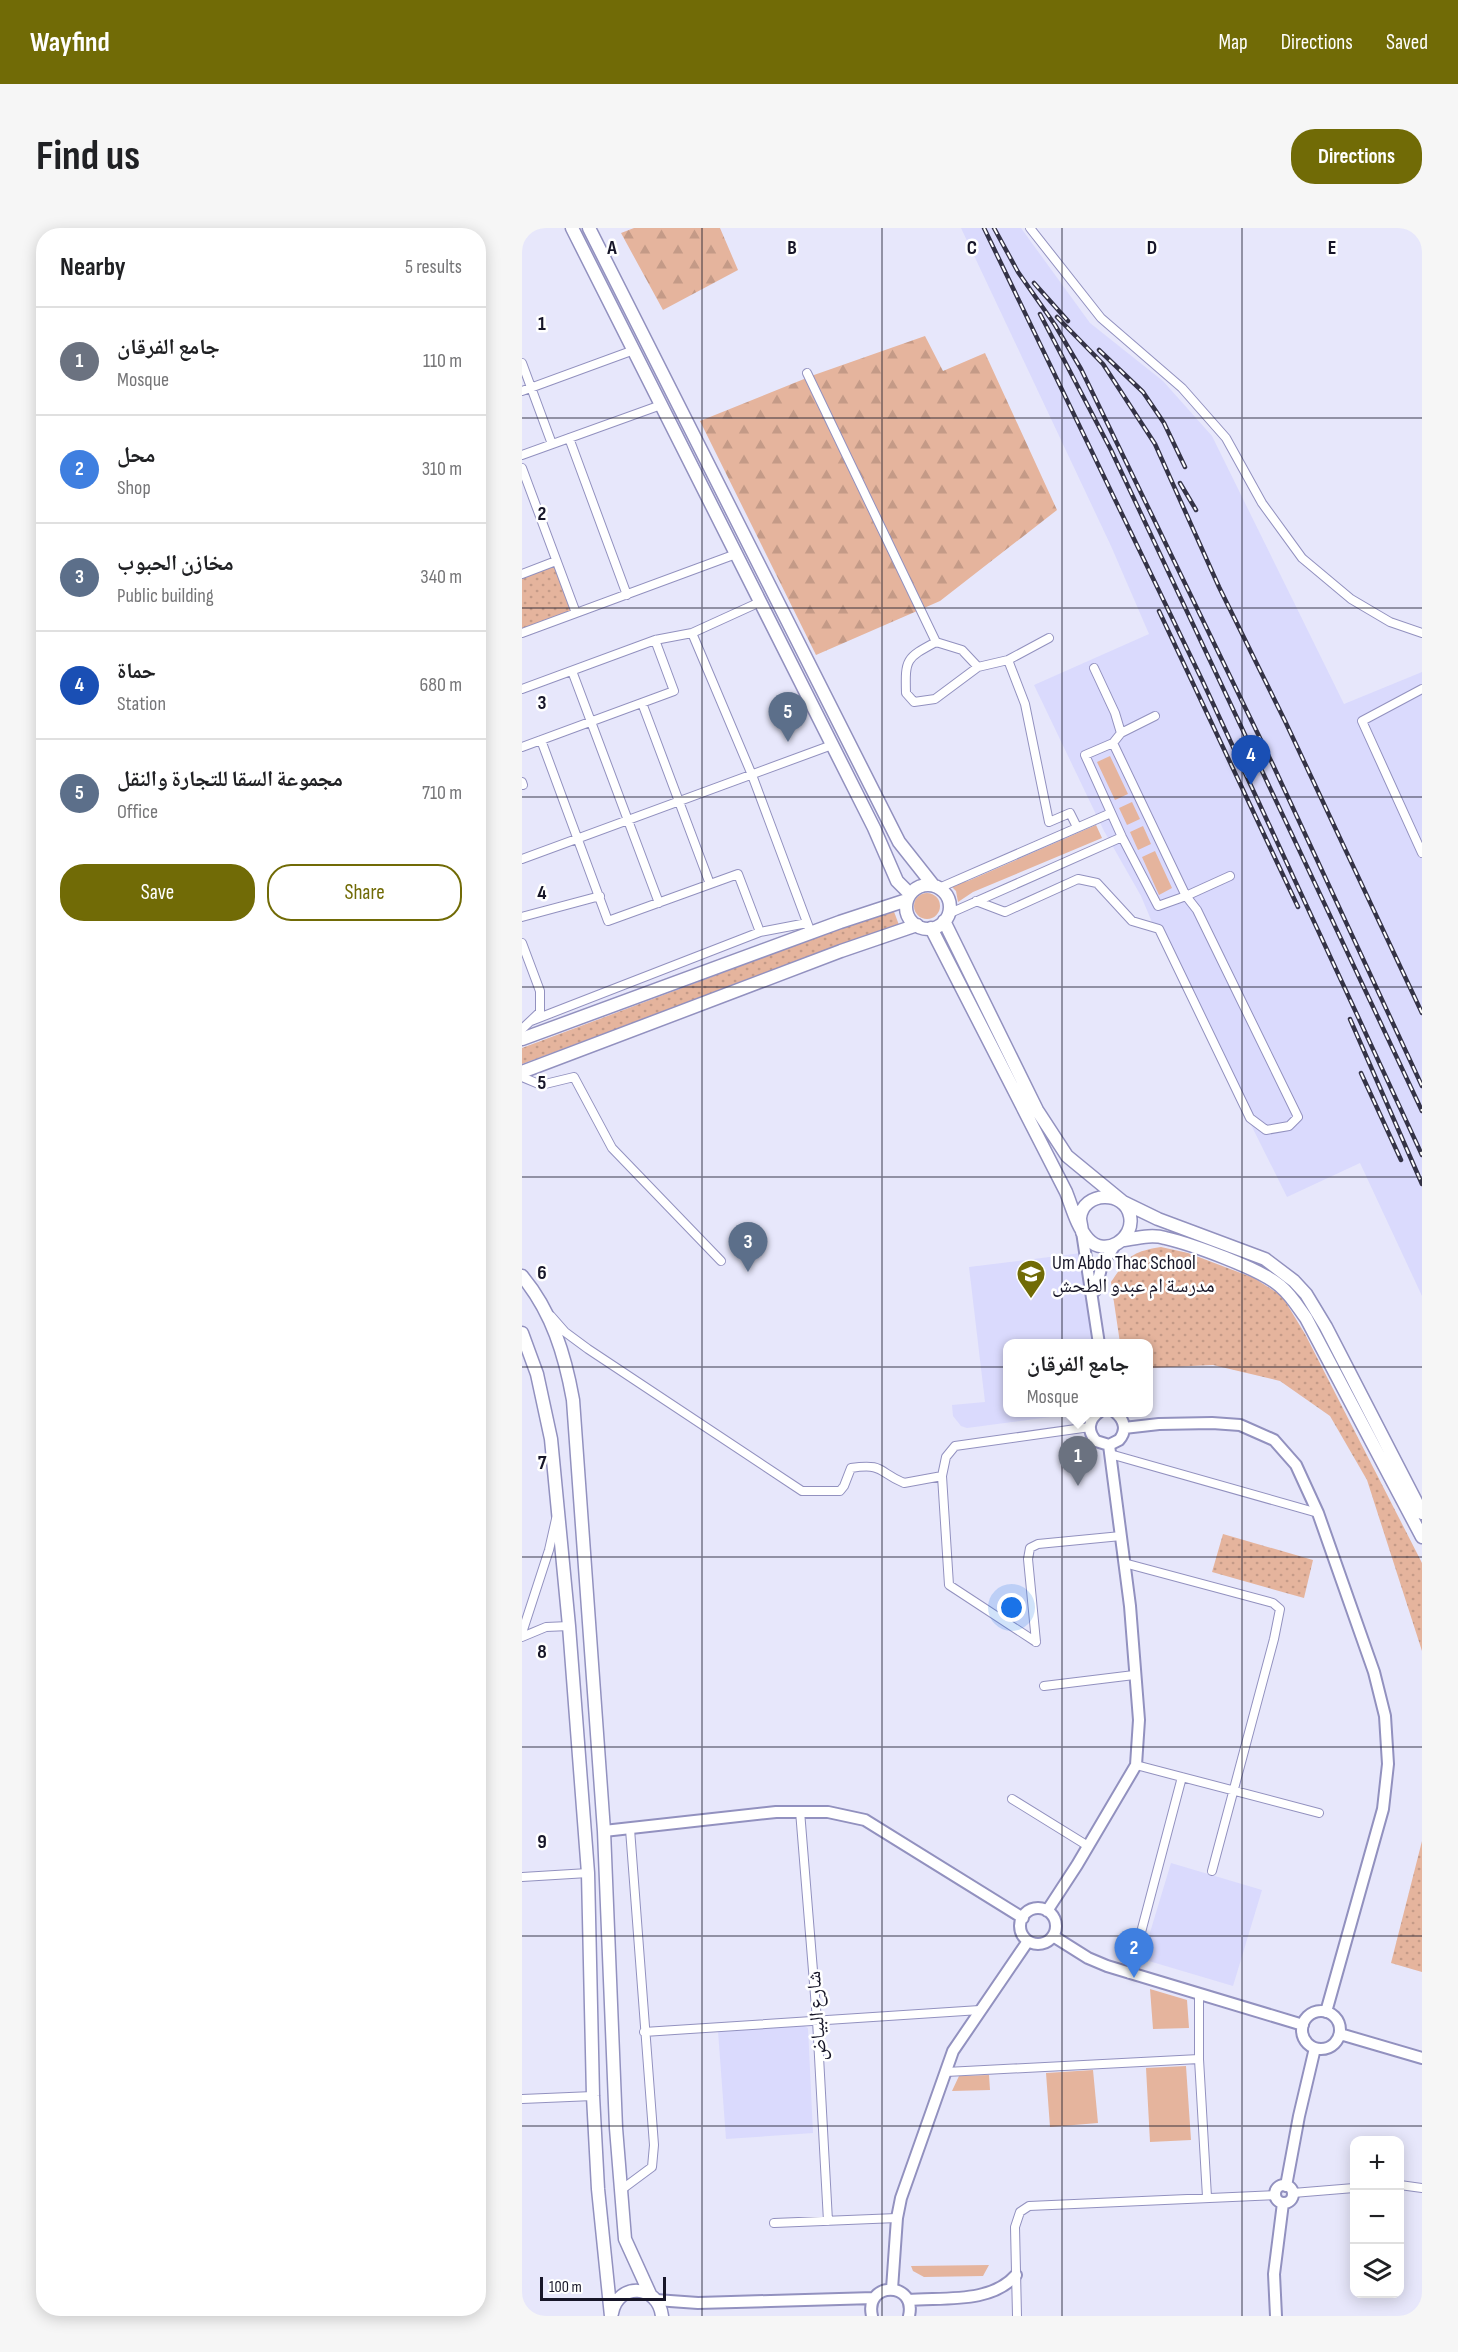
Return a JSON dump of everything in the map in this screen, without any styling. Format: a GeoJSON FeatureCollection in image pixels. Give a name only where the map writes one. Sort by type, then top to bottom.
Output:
{"type":"FeatureCollection","features":[{"type":"Feature","properties":{"kind":"main road"},"geometry":{"type":"LineString","coordinates":[[572,228],[874,828],[897,881],[908,897],[907,914],[916,925]]}},
{"type":"Feature","properties":{"kind":"main road"},"geometry":{"type":"LineString","coordinates":[[590,228],[899,842],[936,886],[944,891],[950,902],[946,918],[1037,1110],[1067,1156],[1123,1202],[1130,1212],[1129,1232],[1119,1242]]}},
{"type":"Feature","properties":{"kind":"main road"},"geometry":{"type":"LineString","coordinates":[[883,907],[897,881]]}},
{"type":"Feature","properties":{"kind":"main road"},"geometry":{"type":"LineString","coordinates":[[522,1039],[809,928],[883,907],[908,897],[920,886],[936,886]]}},
{"type":"Feature","properties":{"kind":"main road"},"geometry":{"type":"LineString","coordinates":[[522,1072],[841,951],[916,925],[931,928],[946,918]]}},
{"type":"Feature","properties":{"kind":"main road"},"geometry":{"type":"LineString","coordinates":[[931,928],[1066,1192],[1082,1232],[1096,1245],[1107,1247],[1145,1236],[1164,1237],[1228,1260],[1266,1276],[1279,1285],[1294,1299],[1306,1318],[1422,1537]]}},
{"type":"Feature","properties":{"kind":"main road"},"geometry":{"type":"LineString","coordinates":[[1082,1232],[1080,1218],[1090,1201],[1101,1196],[1111,1197],[1158,1219],[1265,1259],[1294,1281],[1306,1294],[1326,1327],[1422,1513]]}},
{"type":"Feature","properties":{"kind":"main road"},"geometry":{"type":"LineString","coordinates":[[522,1276],[543,1307],[562,1352],[573,1400],[604,1831],[616,2128],[625,2239],[662,2316]]}},
{"type":"Feature","properties":{"kind":"main road"},"geometry":{"type":"LineString","coordinates":[[522,1333],[545,1406],[554,1461],[569,1626],[588,1873],[593,2096],[598,2189],[611,2316]]}},
{"type":"Feature","properties":{"kind":"main road"},"geometry":{"type":"LineString","coordinates":[[611,2316],[615,2303],[627,2293],[642,2291],[653,2297]]}},
{"type":"Feature","properties":{"kind":"street"},"geometry":{"type":"LineString","coordinates":[[1030,228],[1101,318],[1182,388],[1226,438],[1262,503],[1302,558],[1351,599],[1390,621],[1422,633]]}},
{"type":"Feature","properties":{"kind":"street"},"geometry":{"type":"LineString","coordinates":[[522,391],[634,350]]}},
{"type":"Feature","properties":{"kind":"street"},"geometry":{"type":"LineString","coordinates":[[522,363],[552,444]]}},
{"type":"Feature","properties":{"kind":"street"},"geometry":{"type":"LineString","coordinates":[[807,373],[936,642]]}},
{"type":"Feature","properties":{"kind":"street"},"geometry":{"type":"LineString","coordinates":[[522,455],[661,405]]}},
{"type":"Feature","properties":{"kind":"street"},"geometry":{"type":"LineString","coordinates":[[569,438],[627,595]]}},
{"type":"Feature","properties":{"kind":"street"},"geometry":{"type":"LineString","coordinates":[[522,468],[576,613]]}},
{"type":"Feature","properties":{"kind":"street"},"geometry":{"type":"LineString","coordinates":[[522,633],[736,554]]}},
{"type":"Feature","properties":{"kind":"street"},"geometry":{"type":"LineString","coordinates":[[522,573],[556,561]]}},
{"type":"Feature","properties":{"kind":"street"},"geometry":{"type":"LineString","coordinates":[[522,689],[655,640],[692,633],[760,602]]}},
{"type":"Feature","properties":{"kind":"street"},"geometry":{"type":"LineString","coordinates":[[531,1022],[760,932],[809,928],[752,775],[692,633]]}},
{"type":"Feature","properties":{"kind":"street"},"geometry":{"type":"LineString","coordinates":[[978,667],[962,650],[936,642],[912,655],[905,669],[906,693],[914,702],[935,699],[978,667],[1008,660],[1049,638]]}},
{"type":"Feature","properties":{"kind":"street"},"geometry":{"type":"LineString","coordinates":[[522,747],[674,691],[655,640]]}},
{"type":"Feature","properties":{"kind":"street"},"geometry":{"type":"LineString","coordinates":[[1008,660],[1025,704],[1049,822],[1070,813],[1077,827]]}},
{"type":"Feature","properties":{"kind":"street"},"geometry":{"type":"LineString","coordinates":[[1094,668],[1115,714],[1120,734]]}},
{"type":"Feature","properties":{"kind":"street"},"geometry":{"type":"LineString","coordinates":[[572,670],[658,903]]}},
{"type":"Feature","properties":{"kind":"street"},"geometry":{"type":"LineString","coordinates":[[1422,689],[1362,721],[1422,853]]}},
{"type":"Feature","properties":{"kind":"street"},"geometry":{"type":"LineString","coordinates":[[642,703],[710,884]]}},
{"type":"Feature","properties":{"kind":"street"},"geometry":{"type":"LineString","coordinates":[[1155,716],[1120,734],[1113,743],[1085,755],[1122,837],[1158,906],[1230,876]]}},
{"type":"Feature","properties":{"kind":"street"},"geometry":{"type":"LineString","coordinates":[[541,740],[608,921],[738,874],[760,932]]}},
{"type":"Feature","properties":{"kind":"street"},"geometry":{"type":"LineString","coordinates":[[976,901],[1005,912],[1078,879],[1096,883],[1132,921],[1159,929],[1250,1118],[1266,1130],[1289,1126],[1298,1117],[1197,909],[1186,896],[1113,743]]}},
{"type":"Feature","properties":{"kind":"street"},"geometry":{"type":"LineString","coordinates":[[522,860],[832,745]]}},
{"type":"Feature","properties":{"kind":"street"},"geometry":{"type":"LineString","coordinates":[[936,886],[1111,813]]}},
{"type":"Feature","properties":{"kind":"street"},"geometry":{"type":"LineString","coordinates":[[946,918],[976,901],[1122,837]]}},
{"type":"Feature","properties":{"kind":"street"},"geometry":{"type":"LineString","coordinates":[[522,917],[600,896]]}},
{"type":"Feature","properties":{"kind":"street"},"geometry":{"type":"LineString","coordinates":[[522,943],[540,991],[540,1012],[522,1029]]}},
{"type":"Feature","properties":{"kind":"street"},"geometry":{"type":"LineString","coordinates":[[522,1077],[541,1085],[574,1077],[612,1148],[721,1261]]}},
{"type":"Feature","properties":{"kind":"street"},"geometry":{"type":"LineString","coordinates":[[1082,1232],[1094,1298],[1098,1339]]}},
{"type":"Feature","properties":{"kind":"street"},"geometry":{"type":"LineString","coordinates":[[1094,1298],[1102,1265],[1119,1242]]}},
{"type":"Feature","properties":{"kind":"street"},"geometry":{"type":"LineString","coordinates":[[543,1307],[565,1332],[580,1343],[802,1491],[840,1491],[851,1468],[866,1466],[881,1468],[904,1483],[942,1476]]}},
{"type":"Feature","properties":{"kind":"street"},"geometry":{"type":"LineString","coordinates":[[1094,1417],[1090,1427],[1092,1436],[1110,1449],[1318,1513]]}},
{"type":"Feature","properties":{"kind":"street"},"geometry":{"type":"LineString","coordinates":[[1110,1449],[1119,1440],[1124,1428],[1119,1417]]}},
{"type":"Feature","properties":{"kind":"street"},"geometry":{"type":"LineString","coordinates":[[1124,1428],[1212,1423],[1240,1425],[1274,1440],[1296,1465],[1318,1513],[1374,1672],[1385,1716],[1388,1764],[1383,1809],[1326,2012]]}},
{"type":"Feature","properties":{"kind":"street"},"geometry":{"type":"LineString","coordinates":[[1090,1427],[955,1446],[946,1457],[942,1476],[949,1585],[1036,1642],[1028,1559],[1030,1548],[1038,1544],[1121,1536]]}},
{"type":"Feature","properties":{"kind":"street"},"geometry":{"type":"LineString","coordinates":[[1047,1911],[1136,1765],[1139,1720],[1125,1563],[1110,1449]]}},
{"type":"Feature","properties":{"kind":"street"},"geometry":{"type":"LineString","coordinates":[[522,1635],[546,1560],[558,1509]]}},
{"type":"Feature","properties":{"kind":"street"},"geometry":{"type":"LineString","coordinates":[[1125,1563],[1273,1603],[1280,1609],[1280,1619],[1212,1871]]}},
{"type":"Feature","properties":{"kind":"street"},"geometry":{"type":"LineString","coordinates":[[522,1635],[546,1627],[569,1626]]}},
{"type":"Feature","properties":{"kind":"street"},"geometry":{"type":"LineString","coordinates":[[1044,1686],[1134,1675]]}},
{"type":"Feature","properties":{"kind":"street"},"geometry":{"type":"LineString","coordinates":[[1136,1765],[1319,1813]]}},
{"type":"Feature","properties":{"kind":"street"},"geometry":{"type":"LineString","coordinates":[[1130,1974],[1182,1777]]}},
{"type":"Feature","properties":{"kind":"street"},"geometry":{"type":"LineString","coordinates":[[1011,1799],[1088,1846]]}},
{"type":"Feature","properties":{"kind":"street"},"geometry":{"type":"LineString","coordinates":[[604,1831],[730,1816],[800,1811],[828,1812],[865,1820],[1023,1918]]}},
{"type":"Feature","properties":{"kind":"street","name":"شارع البياض"},"geometry":{"type":"LineString","coordinates":[[800,1811],[817,2020],[828,2221]]}},
{"type":"Feature","properties":{"kind":"street"},"geometry":{"type":"LineString","coordinates":[[621,2190],[652,2167],[654,2145],[630,1829]]}},
{"type":"Feature","properties":{"kind":"street"},"geometry":{"type":"LineString","coordinates":[[522,1877],[588,1873]]}},
{"type":"Feature","properties":{"kind":"street"},"geometry":{"type":"LineString","coordinates":[[1032,1910],[1047,1911],[1055,1921],[1056,1931],[1053,1936],[1043,1944],[1028,1941],[1021,1929],[1023,1918],[1032,1910]]}},
{"type":"Feature","properties":{"kind":"street"},"geometry":{"type":"LineString","coordinates":[[1053,1936],[1088,1958],[1130,1974],[1303,2025]]}},
{"type":"Feature","properties":{"kind":"street"},"geometry":{"type":"LineString","coordinates":[[892,2289],[897,2218],[901,2198],[953,2051],[1028,1941]]}},
{"type":"Feature","properties":{"kind":"street"},"geometry":{"type":"LineString","coordinates":[[1199,1995],[1199,2059],[1207,2197]]}},
{"type":"Feature","properties":{"kind":"street"},"geometry":{"type":"LineString","coordinates":[[644,2032],[980,2010]]}},
{"type":"Feature","properties":{"kind":"street"},"geometry":{"type":"LineString","coordinates":[[1326,2012],[1339,2023],[1340,2034],[1338,2040],[1328,2048],[1315,2048],[1306,2041],[1302,2030],[1303,2025],[1310,2015],[1326,2012]]}},
{"type":"Feature","properties":{"kind":"street"},"geometry":{"type":"LineString","coordinates":[[1340,2034],[1422,2058]]}},
{"type":"Feature","properties":{"kind":"street"},"geometry":{"type":"LineString","coordinates":[[1017,2316],[1016,2222],[1020,2212],[1029,2206],[1207,2197],[1290,2201],[1289,2189],[1299,2116],[1315,2048]]}},
{"type":"Feature","properties":{"kind":"street"},"geometry":{"type":"LineString","coordinates":[[946,2072],[1199,2059]]}},
{"type":"Feature","properties":{"kind":"street"},"geometry":{"type":"LineString","coordinates":[[522,2099],[593,2096]]}},
{"type":"Feature","properties":{"kind":"street"},"geometry":{"type":"LineString","coordinates":[[1404,2186],[1422,2188]]}},
{"type":"Feature","properties":{"kind":"street"},"geometry":{"type":"LineString","coordinates":[[1275,2316],[1274,2274],[1278,2188],[1350,2188]]}},
{"type":"Feature","properties":{"kind":"street"},"geometry":{"type":"LineString","coordinates":[[774,2223],[897,2218]]}},
{"type":"Feature","properties":{"kind":"street"},"geometry":{"type":"LineString","coordinates":[[908,2300],[988,2294],[1004,2287],[1016,2275]]}},
{"type":"Feature","properties":{"kind":"street"},"geometry":{"type":"LineString","coordinates":[[653,2297],[698,2303],[873,2298],[882,2291],[892,2289],[904,2295],[908,2300],[909,2316]]}},
{"type":"Feature","properties":{"kind":"street"},"geometry":{"type":"LineString","coordinates":[[872,2316],[870,2309],[873,2298]]}},
{"type":"Feature","properties":{"kind":"shaded area"},"geometry":{"type":"Polygon","coordinates":[[[961,228],[1021,228],[1090,323],[1163,381],[1212,436],[1344,704],[1422,672],[1422,1296],[1360,1163],[1287,1197],[1162,946],[1141,896],[1104,831],[1034,685],[1149,634],[1111,546],[961,228]]]}},
{"type":"Feature","properties":{"kind":"shaded area","name":"Um Abdo Thac School مدرسة ام عبدو الطحش"},"geometry":{"type":"Polygon","coordinates":[[[1081,1253],[1092,1339],[1003,1339],[1003,1417],[1050,1417],[967,1428],[961,1426],[953,1416],[952,1405],[985,1402],[969,1267],[1081,1253]]]}},
{"type":"Feature","properties":{"kind":"shaded area"},"geometry":{"type":"Polygon","coordinates":[[[1171,1863],[1262,1890],[1233,1986],[1142,1959],[1171,1863]]]}},
{"type":"Feature","properties":{"kind":"shaded area"},"geometry":{"type":"Polygon","coordinates":[[[804,2026],[808,2028],[813,2133],[726,2139],[718,2031],[804,2026]]]}},
{"type":"Feature","properties":{"kind":"green space"},"geometry":{"type":"Polygon","coordinates":[[[634,228],[720,228],[738,270],[663,310],[621,233],[634,228]]]}},
{"type":"Feature","properties":{"kind":"green space"},"geometry":{"type":"Polygon","coordinates":[[[925,336],[943,371],[985,353],[1057,510],[940,601],[816,655],[700,421],[814,375],[925,336]]]}},
{"type":"Feature","properties":{"kind":"green space"},"geometry":{"type":"Polygon","coordinates":[[[556,561],[576,613],[522,633],[522,574],[556,561]]]}},
{"type":"Feature","properties":{"kind":"green space"},"geometry":{"type":"Polygon","coordinates":[[[1110,756],[1128,794],[1115,800],[1097,762],[1110,756]]]}},
{"type":"Feature","properties":{"kind":"green space"},"geometry":{"type":"Polygon","coordinates":[[[1132,802],[1140,819],[1127,825],[1119,808],[1132,802]]]}},
{"type":"Feature","properties":{"kind":"green space"},"geometry":{"type":"Polygon","coordinates":[[[1096,825],[1102,838],[973,892],[958,902],[956,891],[950,885],[968,881],[1096,825]]]}},
{"type":"Feature","properties":{"kind":"green space"},"geometry":{"type":"Polygon","coordinates":[[[1143,826],[1151,844],[1138,850],[1130,832],[1143,826]]]}},
{"type":"Feature","properties":{"kind":"green space"},"geometry":{"type":"Polygon","coordinates":[[[1155,851],[1172,888],[1159,895],[1142,857],[1155,851]]]}},
{"type":"Feature","properties":{"kind":"green space"},"geometry":{"type":"Polygon","coordinates":[[[927,893],[936,897],[940,906],[936,915],[927,919],[918,915],[914,906],[918,897],[927,893]]]}},
{"type":"Feature","properties":{"kind":"green space"},"geometry":{"type":"Polygon","coordinates":[[[893,909],[899,925],[522,1064],[522,1048],[893,909]]]}},
{"type":"Feature","properties":{"kind":"green space"},"geometry":{"type":"Polygon","coordinates":[[[1161,1247],[1188,1253],[1254,1278],[1282,1296],[1305,1334],[1422,1563],[1422,1651],[1367,1480],[1330,1416],[1280,1381],[1213,1365],[1153,1368],[1153,1339],[1119,1339],[1111,1282],[1126,1261],[1142,1251],[1161,1247]]]}},
{"type":"Feature","properties":{"kind":"green space"},"geometry":{"type":"Polygon","coordinates":[[[1223,1534],[1313,1560],[1304,1598],[1212,1572],[1223,1534]]]}},
{"type":"Feature","properties":{"kind":"green space"},"geometry":{"type":"Polygon","coordinates":[[[1422,1841],[1422,1972],[1391,1963],[1422,1841]]]}},
{"type":"Feature","properties":{"kind":"green space"},"geometry":{"type":"Polygon","coordinates":[[[1150,1989],[1187,2000],[1189,2028],[1153,2029],[1150,1989]]]}},
{"type":"Feature","properties":{"kind":"green space"},"geometry":{"type":"Polygon","coordinates":[[[1186,2066],[1191,2140],[1150,2142],[1146,2068],[1186,2066]]]}},
{"type":"Feature","properties":{"kind":"green space"},"geometry":{"type":"Polygon","coordinates":[[[1093,2070],[1098,2123],[1050,2127],[1046,2073],[1093,2070]]]}},
{"type":"Feature","properties":{"kind":"green space"},"geometry":{"type":"Polygon","coordinates":[[[989,2075],[990,2090],[952,2091],[959,2076],[989,2075]]]}},
{"type":"Feature","properties":{"kind":"green space"},"geometry":{"type":"Polygon","coordinates":[[[989,2265],[983,2276],[924,2277],[913,2271],[911,2266],[989,2265]]]}},
{"type":"Feature","properties":{"kind":"railway"},"geometry":{"type":"LineString","coordinates":[[984,228],[1203,682],[1422,1155]]}},
{"type":"Feature","properties":{"kind":"railway"},"geometry":{"type":"LineString","coordinates":[[994,228],[1018,272],[1055,325],[1081,369],[1273,765],[1422,1086]]}},
{"type":"Feature","properties":{"kind":"railway"},"geometry":{"type":"LineString","coordinates":[[1034,283],[1068,321]]}},
{"type":"Feature","properties":{"kind":"railway"},"geometry":{"type":"LineString","coordinates":[[1040,314],[1111,450],[1422,1111]]}},
{"type":"Feature","properties":{"kind":"railway"},"geometry":{"type":"LineString","coordinates":[[1057,317],[1103,364],[1155,444],[1219,587],[1285,721],[1422,1013]]}},
{"type":"Feature","properties":{"kind":"railway"},"geometry":{"type":"LineString","coordinates":[[1099,350],[1143,392],[1164,423],[1185,467]]}},
{"type":"Feature","properties":{"kind":"railway"},"geometry":{"type":"LineString","coordinates":[[1180,483],[1196,510]]}},
{"type":"Feature","properties":{"kind":"railway"},"geometry":{"type":"LineString","coordinates":[[1159,611],[1298,907]]}},
{"type":"Feature","properties":{"kind":"railway"},"geometry":{"type":"LineString","coordinates":[[1350,1019],[1422,1184]]}},
{"type":"Feature","properties":{"kind":"railway"},"geometry":{"type":"LineString","coordinates":[[1361,1073],[1401,1160]]}},
{"type":"Feature","properties":{"kind":"place","name":"مجموعة السقا للتجارة والنقل"},"geometry":{"type":"Point","coordinates":[788,742]}},
{"type":"Feature","properties":{"kind":"place","name":"حماة"},"geometry":{"type":"Point","coordinates":[1251,785]}},
{"type":"Feature","properties":{"kind":"place","name":"مخازن الحبوب"},"geometry":{"type":"Point","coordinates":[748,1272]}},
{"type":"Feature","properties":{"kind":"place","name":"Um Abdo Thac School مدرسة ام عبدو الطحش"},"geometry":{"type":"Point","coordinates":[1031,1300]}},
{"type":"Feature","properties":{"kind":"place","name":"جامع الفرقان"},"geometry":{"type":"Point","coordinates":[1078,1486]}},
{"type":"Feature","properties":{"kind":"place","name":"محل"},"geometry":{"type":"Point","coordinates":[1134,1978]}}]}
